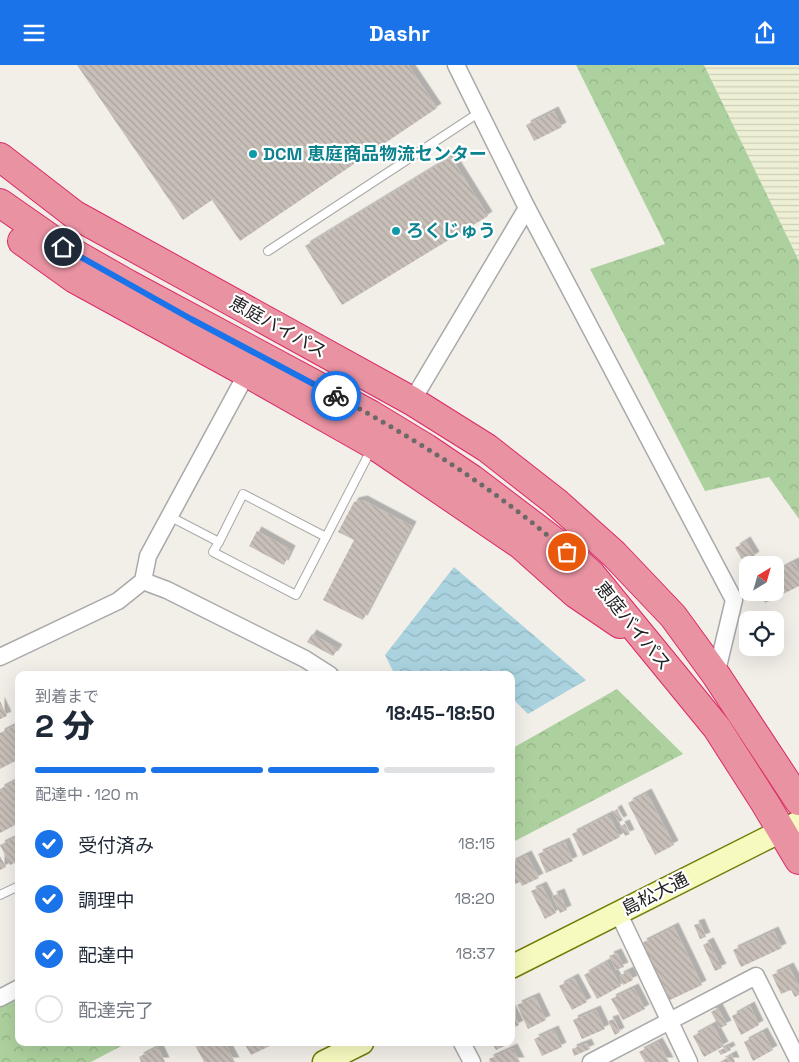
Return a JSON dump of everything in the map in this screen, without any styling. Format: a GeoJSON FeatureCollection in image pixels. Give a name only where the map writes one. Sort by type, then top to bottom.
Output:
{"type":"FeatureCollection","features":[{"type":"Feature","properties":{"kind":"highway","name":"恵庭バイパス"},"geometry":{"type":"LineString","coordinates":[[0,157],[75,215],[412,401],[487,448],[556,502],[614,554],[673,616],[716,675],[799,801]]}},
{"type":"Feature","properties":{"kind":"highway","name":"恵庭バイパス"},"geometry":{"type":"LineString","coordinates":[[0,203],[63,247],[191,319],[370,414],[426,448],[472,479],[555,542],[591,574],[717,728],[790,826],[799,860]]}},
{"type":"Feature","properties":{"kind":"highway"},"geometry":{"type":"LineString","coordinates":[[0,225],[75,279],[374,445],[521,545],[576,593],[646,642]]}},
{"type":"Feature","properties":{"kind":"street"},"geometry":{"type":"LineString","coordinates":[[456,65],[527,208],[734,601],[716,675]]}},
{"type":"Feature","properties":{"kind":"street"},"geometry":{"type":"LineString","coordinates":[[412,401],[527,208]]}},
{"type":"Feature","properties":{"kind":"street"},"geometry":{"type":"LineString","coordinates":[[0,657],[118,601],[143,581],[148,556],[247,373]]}},
{"type":"Feature","properties":{"kind":"street"},"geometry":{"type":"LineString","coordinates":[[143,581],[185,598],[305,659],[324,671]]}},
{"type":"Feature","properties":{"kind":"street","name":"島松大通"},"geometry":{"type":"LineString","coordinates":[[515,965],[790,826]]}},
{"type":"Feature","properties":{"kind":"street"},"geometry":{"type":"LineString","coordinates":[[618,912],[689,1062]]}},
{"type":"Feature","properties":{"kind":"street"},"geometry":{"type":"LineString","coordinates":[[591,1062],[756,976],[799,1062]]}},
{"type":"Feature","properties":{"kind":"street"},"geometry":{"type":"LineString","coordinates":[[0,998],[15,990]]}},
{"type":"Feature","properties":{"kind":"street"},"geometry":{"type":"LineString","coordinates":[[464,1046],[472,1062]]}},
{"type":"Feature","properties":{"kind":"street"},"geometry":{"type":"LineString","coordinates":[[324,1062],[358,1051]]}},
{"type":"Feature","properties":{"kind":"lane"},"geometry":{"type":"LineString","coordinates":[[268,251],[480,113]]}},
{"type":"Feature","properties":{"kind":"lane"},"geometry":{"type":"LineString","coordinates":[[326,537],[243,494],[213,552],[296,595],[374,445]]}},
{"type":"Feature","properties":{"kind":"lane"},"geometry":{"type":"LineString","coordinates":[[170,516],[219,542]]}},
{"type":"Feature","properties":{"kind":"lane"},"geometry":{"type":"LineString","coordinates":[[0,895],[15,888]]}},
{"type":"Feature","properties":{"kind":"green space"},"geometry":{"type":"Polygon","coordinates":[[[576,65],[704,65],[799,261],[799,519],[769,477],[705,491],[590,269],[665,244],[576,65]]]}},
{"type":"Feature","properties":{"kind":"green space"},"geometry":{"type":"Polygon","coordinates":[[[704,65],[799,65],[799,261],[704,65]]]}},
{"type":"Feature","properties":{"kind":"green space"},"geometry":{"type":"Polygon","coordinates":[[[617,689],[683,754],[515,841],[515,747],[617,689]]]}},
{"type":"Feature","properties":{"kind":"green space"},"geometry":{"type":"Polygon","coordinates":[[[15,999],[15,1046],[121,1046],[91,1062],[0,1062],[0,1006],[15,999]]]}},
{"type":"Feature","properties":{"kind":"water"},"geometry":{"type":"Polygon","coordinates":[[[454,567],[586,680],[528,714],[515,701],[515,671],[393,671],[385,655],[454,567]]]}},
{"type":"Feature","properties":{"kind":"building","name":"DCM 恵庭商品物流センター"},"geometry":{"type":"Polygon","coordinates":[[[77,65],[408,65],[437,108],[240,241],[212,200],[183,220],[77,65]]]}},
{"type":"Feature","properties":{"kind":"building"},"geometry":{"type":"Polygon","coordinates":[[[554,111],[562,127],[534,141],[526,125],[554,111]]]}},
{"type":"Feature","properties":{"kind":"building","name":"ろくじゅう"},"geometry":{"type":"Polygon","coordinates":[[[451,157],[488,216],[342,305],[305,246],[451,157]]]}},
{"type":"Feature","properties":{"kind":"building"},"geometry":{"type":"Polygon","coordinates":[[[363,500],[412,526],[363,620],[323,600],[354,540],[338,532],[354,502],[363,500]]]}},
{"type":"Feature","properties":{"kind":"building"},"geometry":{"type":"Polygon","coordinates":[[[257,531],[291,550],[284,565],[249,546],[257,531]]]}},
{"type":"Feature","properties":{"kind":"building"},"geometry":{"type":"Polygon","coordinates":[[[746,541],[755,556],[740,556],[735,548],[746,541]]]}},
{"type":"Feature","properties":{"kind":"building"},"geometry":{"type":"Polygon","coordinates":[[[794,562],[799,571],[799,586],[784,594],[784,567],[794,562]]]}},
{"type":"Feature","properties":{"kind":"building"},"geometry":{"type":"Polygon","coordinates":[[[312,634],[338,649],[333,656],[307,642],[312,634]]]}},
{"type":"Feature","properties":{"kind":"building"},"geometry":{"type":"Polygon","coordinates":[[[0,701],[7,716],[0,719],[0,701]]]}},
{"type":"Feature","properties":{"kind":"building"},"geometry":{"type":"Polygon","coordinates":[[[14,726],[15,728],[15,761],[0,769],[0,733],[14,726]]]}},
{"type":"Feature","properties":{"kind":"building"},"geometry":{"type":"Polygon","coordinates":[[[15,781],[15,825],[0,833],[0,789],[15,781]]]}},
{"type":"Feature","properties":{"kind":"building"},"geometry":{"type":"Polygon","coordinates":[[[647,793],[674,845],[655,855],[628,803],[647,793]]]}},
{"type":"Feature","properties":{"kind":"building"},"geometry":{"type":"Polygon","coordinates":[[[617,809],[623,820],[619,822],[613,812],[617,809]]]}},
{"type":"Feature","properties":{"kind":"building"},"geometry":{"type":"Polygon","coordinates":[[[609,815],[620,837],[583,856],[572,834],[609,815]]]}},
{"type":"Feature","properties":{"kind":"building"},"geometry":{"type":"Polygon","coordinates":[[[625,824],[630,834],[625,836],[620,826],[625,824]]]}},
{"type":"Feature","properties":{"kind":"building"},"geometry":{"type":"Polygon","coordinates":[[[15,838],[15,863],[10,865],[0,845],[15,838]]]}},
{"type":"Feature","properties":{"kind":"building"},"geometry":{"type":"Polygon","coordinates":[[[565,842],[573,861],[546,873],[538,854],[565,842]]]}},
{"type":"Feature","properties":{"kind":"building"},"geometry":{"type":"Polygon","coordinates":[[[527,855],[539,878],[522,886],[520,882],[515,884],[515,861],[527,855]]]}},
{"type":"Feature","properties":{"kind":"building"},"geometry":{"type":"Polygon","coordinates":[[[0,856],[6,867],[0,870],[0,856]]]}},
{"type":"Feature","properties":{"kind":"building"},"geometry":{"type":"Polygon","coordinates":[[[542,886],[556,913],[545,919],[531,891],[542,886]]]}},
{"type":"Feature","properties":{"kind":"building"},"geometry":{"type":"Polygon","coordinates":[[[560,893],[567,910],[560,913],[552,896],[560,893]]]}},
{"type":"Feature","properties":{"kind":"building"},"geometry":{"type":"Polygon","coordinates":[[[700,923],[706,937],[700,939],[694,925],[700,923]]]}},
{"type":"Feature","properties":{"kind":"building"},"geometry":{"type":"Polygon","coordinates":[[[674,927],[702,985],[670,1000],[642,943],[674,927]]]}},
{"type":"Feature","properties":{"kind":"building"},"geometry":{"type":"Polygon","coordinates":[[[774,931],[782,948],[741,967],[733,950],[774,931]]]}},
{"type":"Feature","properties":{"kind":"building"},"geometry":{"type":"Polygon","coordinates":[[[709,942],[722,968],[715,971],[703,945],[709,942]]]}},
{"type":"Feature","properties":{"kind":"building"},"geometry":{"type":"Polygon","coordinates":[[[617,953],[624,967],[616,970],[609,956],[617,953]]]}},
{"type":"Feature","properties":{"kind":"building"},"geometry":{"type":"Polygon","coordinates":[[[607,962],[621,986],[597,999],[584,975],[607,962]]]}},
{"type":"Feature","properties":{"kind":"building"},"geometry":{"type":"Polygon","coordinates":[[[789,967],[799,986],[799,995],[795,997],[791,990],[781,994],[772,975],[789,967]]]}},
{"type":"Feature","properties":{"kind":"building"},"geometry":{"type":"Polygon","coordinates":[[[629,971],[633,980],[623,985],[619,976],[629,971]]]}},
{"type":"Feature","properties":{"kind":"building"},"geometry":{"type":"Polygon","coordinates":[[[574,978],[587,1002],[572,1010],[559,986],[574,978]]]}},
{"type":"Feature","properties":{"kind":"building"},"geometry":{"type":"Polygon","coordinates":[[[634,988],[645,1009],[623,1020],[611,999],[634,988]]]}},
{"type":"Feature","properties":{"kind":"building"},"geometry":{"type":"Polygon","coordinates":[[[535,997],[546,1020],[528,1029],[517,1005],[535,997]]]}},
{"type":"Feature","properties":{"kind":"building"},"geometry":{"type":"Polygon","coordinates":[[[750,1006],[759,1025],[741,1035],[732,1016],[750,1006]]]}},
{"type":"Feature","properties":{"kind":"building"},"geometry":{"type":"Polygon","coordinates":[[[718,1008],[727,1025],[720,1028],[711,1012],[718,1008]]]}},
{"type":"Feature","properties":{"kind":"building"},"geometry":{"type":"Polygon","coordinates":[[[596,1010],[605,1029],[582,1039],[573,1020],[596,1010]]]}},
{"type":"Feature","properties":{"kind":"building"},"geometry":{"type":"Polygon","coordinates":[[[515,1017],[519,1025],[515,1027],[515,1017]]]}},
{"type":"Feature","properties":{"kind":"building"},"geometry":{"type":"Polygon","coordinates":[[[614,1019],[620,1032],[615,1035],[608,1021],[614,1019]]]}},
{"type":"Feature","properties":{"kind":"building"},"geometry":{"type":"Polygon","coordinates":[[[713,1025],[724,1046],[704,1057],[693,1036],[713,1025]]]}},
{"type":"Feature","properties":{"kind":"building"},"geometry":{"type":"Polygon","coordinates":[[[554,1030],[562,1047],[542,1056],[534,1039],[554,1030]]]}},
{"type":"Feature","properties":{"kind":"building"},"geometry":{"type":"Polygon","coordinates":[[[763,1032],[773,1050],[753,1061],[744,1042],[763,1032]]]}},
{"type":"Feature","properties":{"kind":"building"},"geometry":{"type":"Polygon","coordinates":[[[658,1042],[669,1062],[645,1062],[639,1052],[658,1042]]]}},
{"type":"Feature","properties":{"kind":"building"},"geometry":{"type":"Polygon","coordinates":[[[587,1043],[590,1049],[574,1056],[572,1049],[587,1043]]]}},
{"type":"Feature","properties":{"kind":"building"},"geometry":{"type":"Polygon","coordinates":[[[196,1046],[227,1046],[235,1062],[204,1062],[196,1046]]]}},
{"type":"Feature","properties":{"kind":"building"},"geometry":{"type":"Polygon","coordinates":[[[246,1046],[270,1046],[251,1055],[246,1046]]]}},
{"type":"Feature","properties":{"kind":"building"},"geometry":{"type":"Polygon","coordinates":[[[494,1046],[505,1046],[496,1050],[494,1046]]]}},
{"type":"Feature","properties":{"kind":"building"},"geometry":{"type":"Polygon","coordinates":[[[729,1046],[731,1050],[721,1055],[718,1051],[729,1046]]]}},
{"type":"Feature","properties":{"kind":"building"},"geometry":{"type":"Polygon","coordinates":[[[158,1047],[165,1062],[141,1062],[139,1057],[158,1047]]]}},
{"type":"Feature","properties":{"kind":"building"},"geometry":{"type":"Polygon","coordinates":[[[513,1048],[520,1062],[490,1062],[489,1059],[513,1048]]]}},
{"type":"Feature","properties":{"kind":"building"},"geometry":{"type":"Polygon","coordinates":[[[732,1055],[735,1062],[720,1062],[732,1055]]]}},
{"type":"Feature","properties":{"kind":"way so far"},"geometry":{"type":"LineString","coordinates":[[336,396],[426,448],[472,479],[567,552]]}},
{"type":"Feature","properties":{"kind":"place","name":"DCM 恵庭商品物流センター"},"geometry":{"type":"Point","coordinates":[253,154]}},
{"type":"Feature","properties":{"kind":"place","name":"ろくじゅう"},"geometry":{"type":"Point","coordinates":[396,231]}},
{"type":"Feature","properties":{"kind":"route"},"geometry":{"type":"LineString","coordinates":[[63,247],[191,319],[336,396]]}}]}
